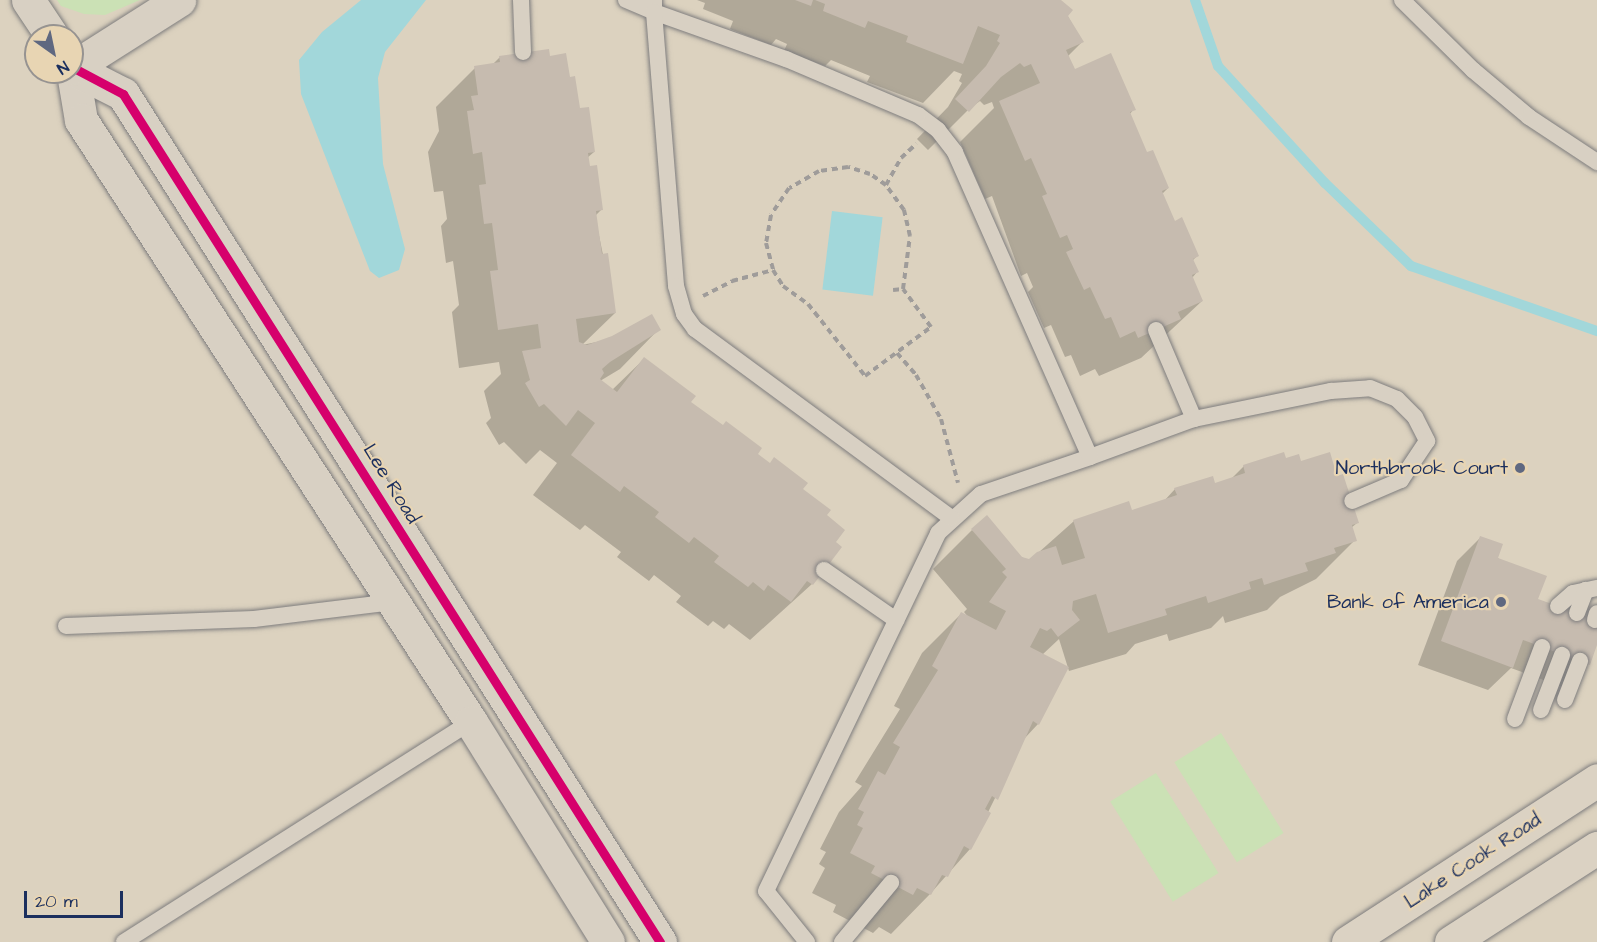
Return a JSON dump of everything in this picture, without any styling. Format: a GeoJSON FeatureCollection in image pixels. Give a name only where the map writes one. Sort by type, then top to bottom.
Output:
{"type":"FeatureCollection","features":[{"type":"Feature","properties":{"kind":"main road","name":"Lake Cook Road"},"geometry":{"type":"LineString","coordinates":[[1348,942],[1597,780]]}},
{"type":"Feature","properties":{"kind":"main road"},"geometry":{"type":"LineString","coordinates":[[1452,942],[1597,848]]}},
{"type":"Feature","properties":{"kind":"street"},"geometry":{"type":"LineString","coordinates":[[28,0],[44,24]]}},
{"type":"Feature","properties":{"kind":"street"},"geometry":{"type":"LineString","coordinates":[[84,59],[179,0]]}},
{"type":"Feature","properties":{"kind":"street","name":"Lee Road"},"geometry":{"type":"LineString","coordinates":[[84,73],[123,94],[660,942]]}},
{"type":"Feature","properties":{"kind":"street"},"geometry":{"type":"LineString","coordinates":[[75,84],[81,120],[471,722],[608,942]]}},
{"type":"Feature","properties":{"kind":"lane"},"geometry":{"type":"LineString","coordinates":[[521,0],[523,52]]}},
{"type":"Feature","properties":{"kind":"lane"},"geometry":{"type":"LineString","coordinates":[[626,0],[654,6],[786,59],[918,115],[935,127],[955,152],[1090,457]]}},
{"type":"Feature","properties":{"kind":"lane"},"geometry":{"type":"LineString","coordinates":[[1402,0],[1473,70],[1529,117],[1597,162]]}},
{"type":"Feature","properties":{"kind":"lane"},"geometry":{"type":"LineString","coordinates":[[654,6],[681,307],[695,329],[951,518]]}},
{"type":"Feature","properties":{"kind":"lane"},"geometry":{"type":"LineString","coordinates":[[1156,330],[1194,419]]}},
{"type":"Feature","properties":{"kind":"lane"},"geometry":{"type":"LineString","coordinates":[[807,942],[766,891],[938,533],[951,518],[981,494],[1194,419],[1331,391],[1370,388],[1397,399],[1415,417],[1426,441],[1401,480],[1352,501]]}},
{"type":"Feature","properties":{"kind":"lane"},"geometry":{"type":"LineString","coordinates":[[824,570],[896,621]]}},
{"type":"Feature","properties":{"kind":"lane"},"geometry":{"type":"LineString","coordinates":[[1557,606],[1565,597],[1592,589]]}},
{"type":"Feature","properties":{"kind":"lane"},"geometry":{"type":"LineString","coordinates":[[1577,613],[1592,589]]}},
{"type":"Feature","properties":{"kind":"lane"},"geometry":{"type":"LineString","coordinates":[[66,626],[254,619],[393,602]]}},
{"type":"Feature","properties":{"kind":"lane"},"geometry":{"type":"LineString","coordinates":[[1515,719],[1542,647]]}},
{"type":"Feature","properties":{"kind":"lane"},"geometry":{"type":"LineString","coordinates":[[1541,710],[1562,655]]}},
{"type":"Feature","properties":{"kind":"lane"},"geometry":{"type":"LineString","coordinates":[[1565,700],[1580,662]]}},
{"type":"Feature","properties":{"kind":"lane"},"geometry":{"type":"LineString","coordinates":[[124,942],[471,722]]}},
{"type":"Feature","properties":{"kind":"lane"},"geometry":{"type":"LineString","coordinates":[[842,942],[891,883]]}},
{"type":"Feature","properties":{"kind":"path"},"geometry":{"type":"LineString","coordinates":[[886,185],[901,158],[935,127]]}},
{"type":"Feature","properties":{"kind":"path"},"geometry":{"type":"LineString","coordinates":[[848,167],[870,174],[886,185],[904,210],[910,236],[903,289],[931,327],[865,376],[808,303],[783,286],[773,270],[766,243],[771,215],[789,188],[819,171],[848,167]]}},
{"type":"Feature","properties":{"kind":"path"},"geometry":{"type":"LineString","coordinates":[[681,307],[732,281],[773,270]]}},
{"type":"Feature","properties":{"kind":"path"},"geometry":{"type":"LineString","coordinates":[[893,290],[903,289]]}},
{"type":"Feature","properties":{"kind":"path"},"geometry":{"type":"LineString","coordinates":[[897,353],[916,375],[941,419],[965,507]]}},
{"type":"Feature","properties":{"kind":"green space"},"geometry":{"type":"Polygon","coordinates":[[[57,0],[140,0],[105,15],[84,14],[61,6],[57,0]]]}},
{"type":"Feature","properties":{"kind":"green space"},"geometry":{"type":"Polygon","coordinates":[[[1221,733],[1284,833],[1237,862],[1174,762],[1221,733]]]}},
{"type":"Feature","properties":{"kind":"green space"},"geometry":{"type":"Polygon","coordinates":[[[1156,773],[1219,873],[1173,902],[1110,802],[1156,773]]]}},
{"type":"Feature","properties":{"kind":"water"},"geometry":{"type":"Polygon","coordinates":[[[361,0],[426,0],[385,52],[378,78],[383,164],[405,249],[399,270],[379,278],[370,271],[301,94],[299,60],[322,32],[361,0]]]}},
{"type":"Feature","properties":{"kind":"water"},"geometry":{"type":"Polygon","coordinates":[[[832,211],[883,217],[873,296],[822,289],[832,211]]]}},
{"type":"Feature","properties":{"kind":"building"},"geometry":{"type":"Polygon","coordinates":[[[795,0],[813,0],[811,6],[795,0]]]}},
{"type":"Feature","properties":{"kind":"building"},"geometry":{"type":"Polygon","coordinates":[[[815,0],[1061,0],[1073,10],[1068,16],[1084,42],[1066,50],[1075,69],[1111,53],[1136,110],[1130,112],[1147,152],[1153,150],[1169,188],[1162,191],[1175,221],[1182,217],[1199,256],[1193,259],[1199,272],[1192,275],[1203,301],[1178,312],[1181,319],[1138,338],[1135,331],[1120,338],[1111,317],[1105,319],[1090,287],[1084,290],[1066,252],[1073,249],[1067,235],[1060,238],[1042,196],[1047,194],[1031,158],[1025,161],[999,101],[1040,83],[1031,64],[1024,67],[1020,63],[1001,77],[969,112],[955,99],[986,66],[1000,43],[997,41],[1000,35],[978,26],[963,64],[906,42],[908,36],[868,21],[865,28],[823,11],[825,4],[815,0]]]}},
{"type":"Feature","properties":{"kind":"building"},"geometry":{"type":"Polygon","coordinates":[[[549,49],[550,56],[566,53],[570,77],[575,76],[580,108],[589,107],[595,152],[588,153],[590,166],[597,165],[603,210],[596,211],[602,254],[608,253],[616,313],[576,319],[579,342],[587,345],[612,336],[652,314],[661,330],[610,362],[602,369],[604,373],[600,379],[617,392],[644,357],[696,396],[691,402],[723,425],[726,421],[762,448],[758,454],[770,463],[774,457],[808,483],[803,489],[831,510],[827,515],[845,530],[836,542],[842,547],[813,585],[807,581],[791,602],[768,585],[764,591],[753,582],[748,587],[714,562],[719,556],[694,537],[689,543],[655,517],[659,512],[624,486],[620,492],[571,455],[595,423],[578,410],[566,426],[544,404],[539,407],[525,383],[530,380],[522,351],[541,348],[538,324],[498,330],[490,271],[498,270],[492,223],[484,224],[479,185],[486,184],[482,152],[473,154],[467,111],[474,110],[471,96],[478,95],[474,66],[500,62],[499,56],[549,49]]]}},
{"type":"Feature","properties":{"kind":"building"},"geometry":{"type":"Polygon","coordinates":[[[1284,452],[1286,458],[1299,454],[1301,461],[1330,452],[1337,476],[1343,474],[1359,523],[1352,525],[1357,541],[1334,548],[1336,553],[1305,563],[1308,571],[1264,585],[1262,578],[1249,582],[1251,589],[1208,603],[1206,596],[1165,609],[1167,615],[1108,633],[1096,594],[1073,601],[1072,610],[1080,620],[1058,637],[1051,628],[1047,631],[1040,628],[1030,647],[1069,667],[1039,725],[1033,721],[998,800],[992,796],[985,809],[991,813],[971,850],[964,846],[948,877],[942,875],[931,895],[917,888],[913,895],[871,873],[875,866],[850,853],[863,828],[857,825],[864,812],[858,809],[878,771],[885,775],[900,747],[893,743],[938,670],[932,666],[961,612],[996,630],[1006,611],[989,602],[1007,577],[1002,572],[1006,569],[971,529],[987,515],[1022,557],[1029,559],[1037,552],[1056,546],[1062,565],[1085,558],[1073,520],[1129,501],[1132,510],[1177,495],[1174,488],[1213,476],[1215,483],[1245,473],[1243,465],[1284,452]]]}},
{"type":"Feature","properties":{"kind":"building","name":"Bank of America"},"geometry":{"type":"Polygon","coordinates":[[[1480,536],[1503,544],[1498,558],[1547,576],[1538,599],[1597,620],[1597,645],[1590,665],[1523,640],[1513,668],[1441,641],[1480,536]]]}},
{"type":"Feature","properties":{"kind":"waterway"},"geometry":{"type":"LineString","coordinates":[[1195,0],[1218,66],[1325,183],[1411,266],[1597,331]]}},
{"type":"Feature","properties":{"kind":"cycle path"},"geometry":{"type":"LineString","coordinates":[[84,73],[123,94],[660,942]]}},
{"type":"Feature","properties":{"kind":"place","name":"Northbrook Court"},"geometry":{"type":"Point","coordinates":[1520,468]}},
{"type":"Feature","properties":{"kind":"place","name":"Bank of America"},"geometry":{"type":"Point","coordinates":[1501,602]}}]}
